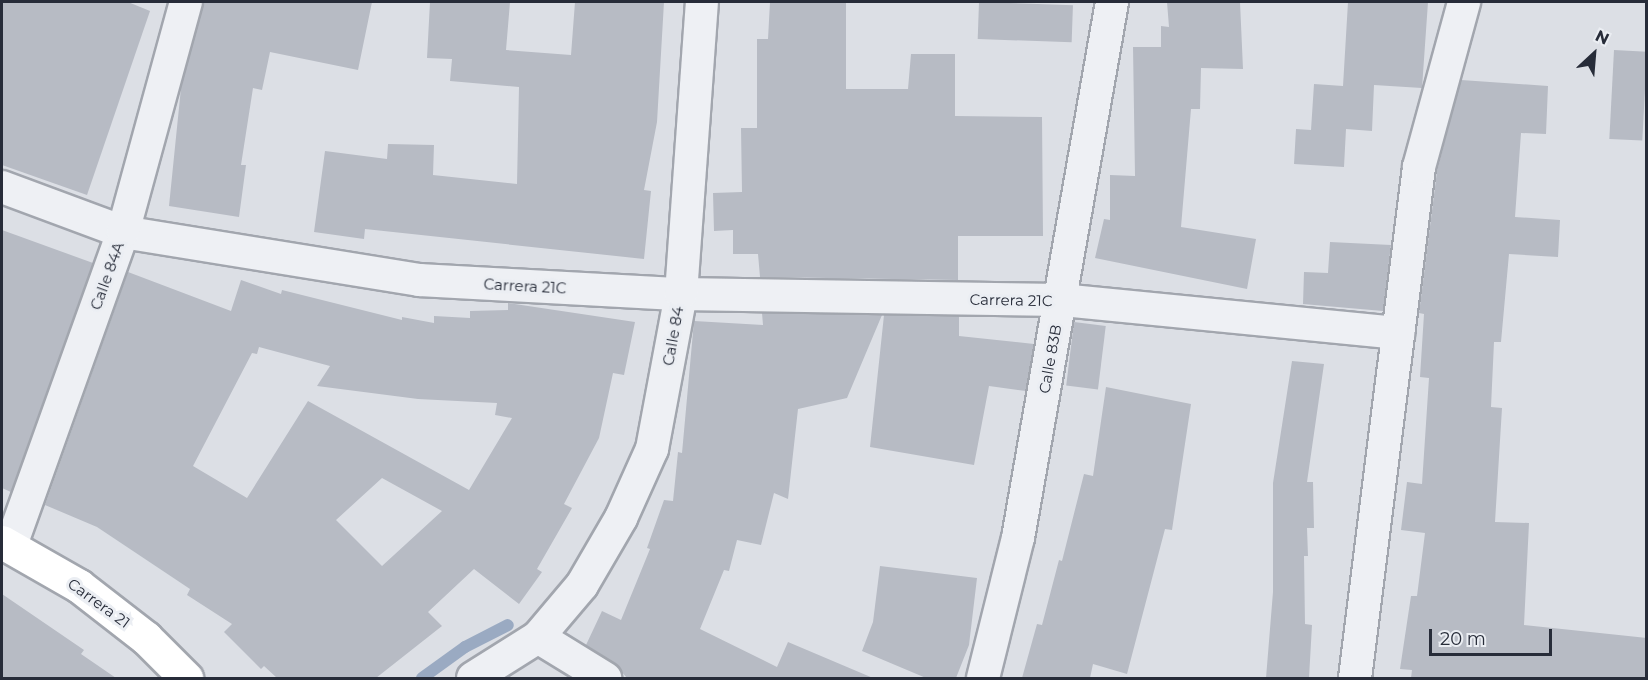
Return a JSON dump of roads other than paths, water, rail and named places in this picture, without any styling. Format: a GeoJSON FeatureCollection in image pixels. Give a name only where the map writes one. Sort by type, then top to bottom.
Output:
{"type":"FeatureCollection","features":[{"type":"Feature","properties":{"kind":"street","name":"Calle 84A"},"geometry":{"type":"LineString","coordinates":[[6,544],[123,232],[186,2]]}},
{"type":"Feature","properties":{"kind":"street","name":"Calle 84"},"geometry":{"type":"LineString","coordinates":[[473,678],[538,637],[582,585],[621,518],[652,449],[681,294],[702,2]]}},
{"type":"Feature","properties":{"kind":"street","name":"Calle 83B"},"geometry":{"type":"LineString","coordinates":[[983,678],[1018,538],[1112,2]]}},
{"type":"Feature","properties":{"kind":"street"},"geometry":{"type":"LineString","coordinates":[[1355,678],[1419,167],[1464,2]]}},
{"type":"Feature","properties":{"kind":"street","name":"Carrera 21C"},"geometry":{"type":"LineString","coordinates":[[2,186],[123,232],[419,280],[681,294],[1061,300],[1398,333]]}},
{"type":"Feature","properties":{"kind":"street","name":"Carrera 21"},"geometry":{"type":"LineString","coordinates":[[6,544],[79,586],[146,638],[186,678]]}},
{"type":"Feature","properties":{"kind":"street"},"geometry":{"type":"LineString","coordinates":[[538,637],[605,678]]}},
{"type":"Feature","properties":{"kind":"waterway"},"geometry":{"type":"LineString","coordinates":[[422,678],[465,647],[508,625]]}}]}
